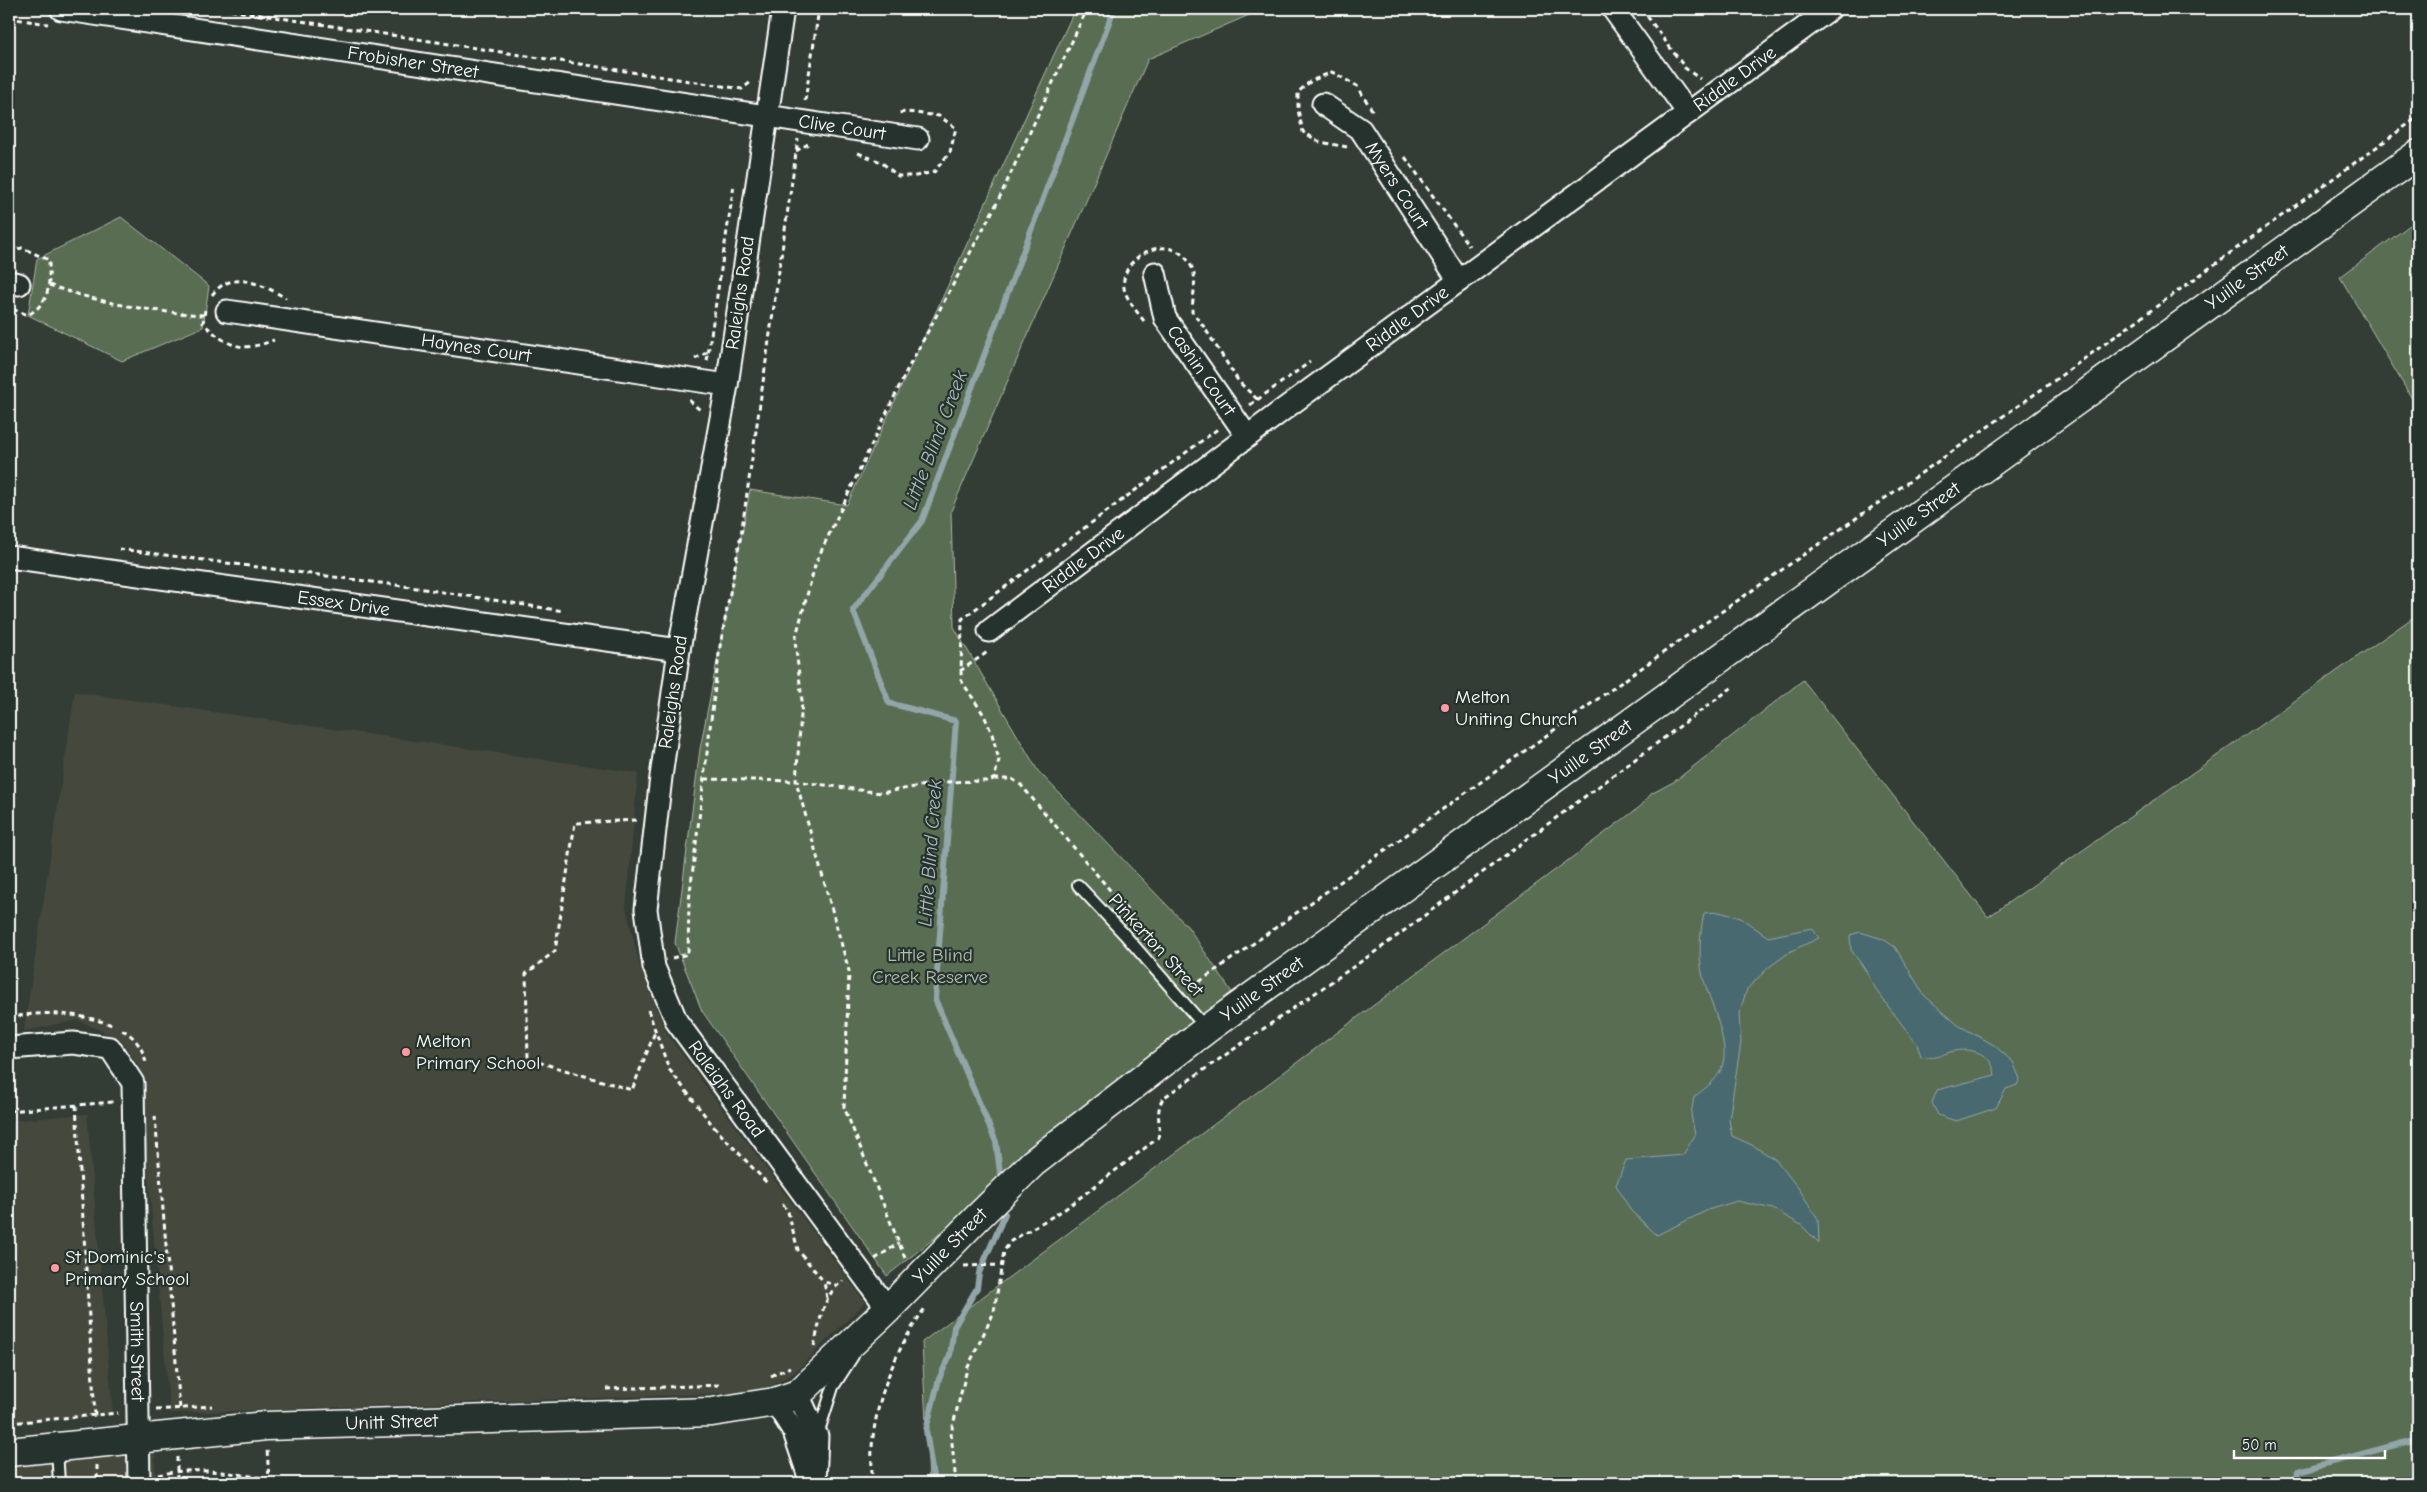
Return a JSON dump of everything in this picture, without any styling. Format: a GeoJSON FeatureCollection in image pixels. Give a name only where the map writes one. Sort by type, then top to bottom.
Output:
{"type":"FeatureCollection","features":[{"type":"Feature","properties":{"kind":"street","name":"Frobisher Street"},"geometry":{"type":"LineString","coordinates":[[61,9],[756,115]]}},
{"type":"Feature","properties":{"kind":"street","name":"Raleighs Road"},"geometry":{"type":"LineString","coordinates":[[783,9],[756,115],[727,385],[679,650],[661,776],[646,909],[654,967],[677,1022],[859,1270],[895,1301]]}},
{"type":"Feature","properties":{"kind":"street"},"geometry":{"type":"LineString","coordinates":[[1613,9],[1688,113]]}},
{"type":"Feature","properties":{"kind":"street","name":"Riddle Drive"},"geometry":{"type":"LineString","coordinates":[[989,631],[1247,436],[1830,9]]}},
{"type":"Feature","properties":{"kind":"street","name":"Myers Court"},"geometry":{"type":"LineString","coordinates":[[1323,104],[1361,130],[1459,281]]}},
{"type":"Feature","properties":{"kind":"street","name":"Clive Court"},"geometry":{"type":"LineString","coordinates":[[756,115],[918,139]]}},
{"type":"Feature","properties":{"kind":"street","name":"Yuille Street"},"geometry":{"type":"LineString","coordinates":[[780,1392],[855,1340],[1033,1164],[1207,1029],[2418,154]]}},
{"type":"Feature","properties":{"kind":"street","name":"Cashin Court"},"geometry":{"type":"LineString","coordinates":[[1155,273],[1165,318],[1247,436]]}},
{"type":"Feature","properties":{"kind":"street","name":"Haynes Court"},"geometry":{"type":"LineString","coordinates":[[227,311],[727,385]]}},
{"type":"Feature","properties":{"kind":"street","name":"Essex Drive"},"geometry":{"type":"LineString","coordinates":[[9,557],[679,650]]}},
{"type":"Feature","properties":{"kind":"street","name":"Smith Street"},"geometry":{"type":"LineString","coordinates":[[9,1048],[72,1042],[110,1048],[133,1082],[139,1483]]}},
{"type":"Feature","properties":{"kind":"street"},"geometry":{"type":"LineString","coordinates":[[780,1392],[817,1436],[815,1483]]}},
{"type":"Feature","properties":{"kind":"street"},"geometry":{"type":"LineString","coordinates":[[780,1392],[811,1483]]}},
{"type":"Feature","properties":{"kind":"street","name":"Unitt Street"},"geometry":{"type":"LineString","coordinates":[[9,1452],[137,1441],[266,1426],[712,1412],[780,1392]]}},
{"type":"Feature","properties":{"kind":"lane","name":"Pinkerton Street"},"geometry":{"type":"LineString","coordinates":[[1078,885],[1207,1029]]}},
{"type":"Feature","properties":{"kind":"lane"},"geometry":{"type":"LineString","coordinates":[[817,1436],[833,1387],[853,1358],[855,1340]]}},
{"type":"Feature","properties":{"kind":"lane"},"geometry":{"type":"LineString","coordinates":[[57,1448],[58,1483]]}},
{"type":"Feature","properties":{"kind":"path"},"geometry":{"type":"LineString","coordinates":[[222,9],[742,88],[751,82]]}},
{"type":"Feature","properties":{"kind":"path"},"geometry":{"type":"LineString","coordinates":[[819,9],[741,535],[720,646],[705,779],[796,781],[882,793],[942,782],[986,781]]}},
{"type":"Feature","properties":{"kind":"path"},"geometry":{"type":"LineString","coordinates":[[895,1301],[910,1270],[844,1107],[849,971],[796,781],[802,701],[795,640],[816,562],[906,372],[997,204],[1087,9]]}},
{"type":"Feature","properties":{"kind":"path"},"geometry":{"type":"LineString","coordinates":[[1642,9],[1685,68],[1700,79]]}},
{"type":"Feature","properties":{"kind":"path"},"geometry":{"type":"LineString","coordinates":[[752,76],[751,82],[756,115]]}},
{"type":"Feature","properties":{"kind":"path"},"geometry":{"type":"LineString","coordinates":[[1185,979],[1192,987],[1688,635],[2056,380],[2418,117]]}},
{"type":"Feature","properties":{"kind":"path"},"geometry":{"type":"LineString","coordinates":[[698,420],[734,184]]}},
{"type":"Feature","properties":{"kind":"path"},"geometry":{"type":"LineString","coordinates":[[49,285],[81,296],[167,313],[204,315]]}},
{"type":"Feature","properties":{"kind":"path"},"geometry":{"type":"LineString","coordinates":[[116,549],[371,582],[567,612]]}},
{"type":"Feature","properties":{"kind":"path"},"geometry":{"type":"LineString","coordinates":[[956,1483],[951,1432],[967,1369],[994,1312],[1004,1252],[1011,1241],[1065,1210],[1158,1138],[1160,1129],[1157,1110],[1163,1098],[1382,947],[1734,686]]}},
{"type":"Feature","properties":{"kind":"path"},"geometry":{"type":"LineString","coordinates":[[994,778],[1012,779],[1021,785],[1160,950]]}},
{"type":"Feature","properties":{"kind":"path"},"geometry":{"type":"LineString","coordinates":[[638,820],[575,823],[555,951],[526,974],[528,1059],[632,1090],[654,1032]]}},
{"type":"Feature","properties":{"kind":"path"},"geometry":{"type":"LineString","coordinates":[[9,1111],[150,1100],[157,1122],[180,1408],[178,1435]]}},
{"type":"Feature","properties":{"kind":"path"},"geometry":{"type":"LineString","coordinates":[[76,1105],[95,1415]]}},
{"type":"Feature","properties":{"kind":"path"},"geometry":{"type":"LineString","coordinates":[[812,1356],[827,1298],[836,1285],[899,1243]]}},
{"type":"Feature","properties":{"kind":"path"},"geometry":{"type":"LineString","coordinates":[[968,1264],[1001,1265]]}},
{"type":"Feature","properties":{"kind":"path"},"geometry":{"type":"LineString","coordinates":[[827,1298],[824,1282],[836,1285]]}},
{"type":"Feature","properties":{"kind":"path"},"geometry":{"type":"LineString","coordinates":[[872,1483],[873,1437],[884,1384],[915,1322]]}},
{"type":"Feature","properties":{"kind":"path"},"geometry":{"type":"LineString","coordinates":[[780,1392],[796,1364]]}},
{"type":"Feature","properties":{"kind":"path"},"geometry":{"type":"LineString","coordinates":[[600,1390],[728,1384]]}},
{"type":"Feature","properties":{"kind":"path"},"geometry":{"type":"LineString","coordinates":[[9,1423],[221,1405]]}},
{"type":"Feature","properties":{"kind":"path"},"geometry":{"type":"LineString","coordinates":[[266,1426],[269,1483]]}},
{"type":"Feature","properties":{"kind":"path"},"geometry":{"type":"LineString","coordinates":[[177,1470],[230,1472],[269,1478]]}},
{"type":"Feature","properties":{"kind":"shaded area","name":"Melton Primary School"},"geometry":{"type":"Polygon","coordinates":[[[75,692],[638,773],[626,908],[641,971],[667,1034],[865,1302],[794,1373],[761,1392],[170,1413],[138,1065],[121,1040],[78,1020],[24,1031],[75,692]]]}},
{"type":"Feature","properties":{"kind":"shaded area","name":"St Dominic's Primary School"},"geometry":{"type":"Polygon","coordinates":[[[87,1114],[113,1415],[9,1424],[9,1121],[87,1114]]]}},
{"type":"Feature","properties":{"kind":"shaded area"},"geometry":{"type":"Polygon","coordinates":[[[155,1448],[155,1483],[9,1483],[9,1462],[155,1448]]]}},
{"type":"Feature","properties":{"kind":"green space","name":"Little Blind Creek Reserve"},"geometry":{"type":"Polygon","coordinates":[[[1075,9],[1263,9],[1148,59],[951,511],[954,627],[1038,771],[1188,927],[1235,997],[887,1276],[702,1011],[675,943],[700,749],[750,490],[847,505],[1075,9]]]}},
{"type":"Feature","properties":{"kind":"green space"},"geometry":{"type":"Polygon","coordinates":[[[121,217],[209,286],[203,327],[122,361],[28,315],[37,259],[121,217]]]}},
{"type":"Feature","properties":{"kind":"green space"},"geometry":{"type":"Polygon","coordinates":[[[2418,219],[2418,409],[2340,277],[2418,219]]]}},
{"type":"Feature","properties":{"kind":"green space"},"geometry":{"type":"Polygon","coordinates":[[[2418,614],[2418,1483],[929,1483],[922,1342],[1641,806],[1651,794],[1675,781],[1803,680],[1988,917],[2418,614]]]}},
{"type":"Feature","properties":{"kind":"water"},"geometry":{"type":"Polygon","coordinates":[[[1719,912],[1741,918],[1768,937],[1812,928],[1819,938],[1791,951],[1768,968],[1747,989],[1739,1014],[1741,1042],[1729,1120],[1732,1136],[1754,1146],[1776,1160],[1799,1189],[1818,1219],[1819,1243],[1801,1225],[1773,1209],[1737,1201],[1708,1210],[1657,1235],[1631,1211],[1616,1185],[1626,1160],[1683,1155],[1695,1135],[1691,1114],[1694,1097],[1712,1083],[1721,1069],[1724,1054],[1721,1032],[1701,970],[1700,954],[1704,913],[1719,912]]]}},
{"type":"Feature","properties":{"kind":"water"},"geometry":{"type":"Polygon","coordinates":[[[1860,932],[1883,939],[1895,947],[1924,995],[1958,1025],[1994,1045],[2013,1062],[2020,1079],[2017,1085],[2006,1089],[1996,1108],[1956,1121],[1938,1115],[1932,1103],[1937,1090],[1995,1075],[1993,1067],[1989,1060],[1977,1052],[1963,1050],[1946,1053],[1939,1057],[1921,1056],[1917,1044],[1878,993],[1851,950],[1850,935],[1860,932]]]}},
{"type":"Feature","properties":{"kind":"waterway","name":"Little Blind Creek"},"geometry":{"type":"LineString","coordinates":[[1000,1172],[996,1142],[935,999],[956,721],[889,703],[853,610],[922,521],[1114,9]]}},
{"type":"Feature","properties":{"kind":"waterway","name":"Little Blind Creek"},"geometry":{"type":"LineString","coordinates":[[934,1483],[926,1430],[939,1379],[950,1355],[954,1327],[977,1288],[979,1273],[1005,1214]]}},
{"type":"Feature","properties":{"kind":"waterway"},"geometry":{"type":"LineString","coordinates":[[2296,1483],[2298,1471],[2418,1439]]}},
{"type":"Feature","properties":{"kind":"place","name":"Melton Uniting Church"},"geometry":{"type":"Point","coordinates":[1445,708]}},
{"type":"Feature","properties":{"kind":"place","name":"Melton Primary School"},"geometry":{"type":"Point","coordinates":[406,1052]}},
{"type":"Feature","properties":{"kind":"place","name":"St Dominic's Primary School"},"geometry":{"type":"Point","coordinates":[55,1268]}}]}
